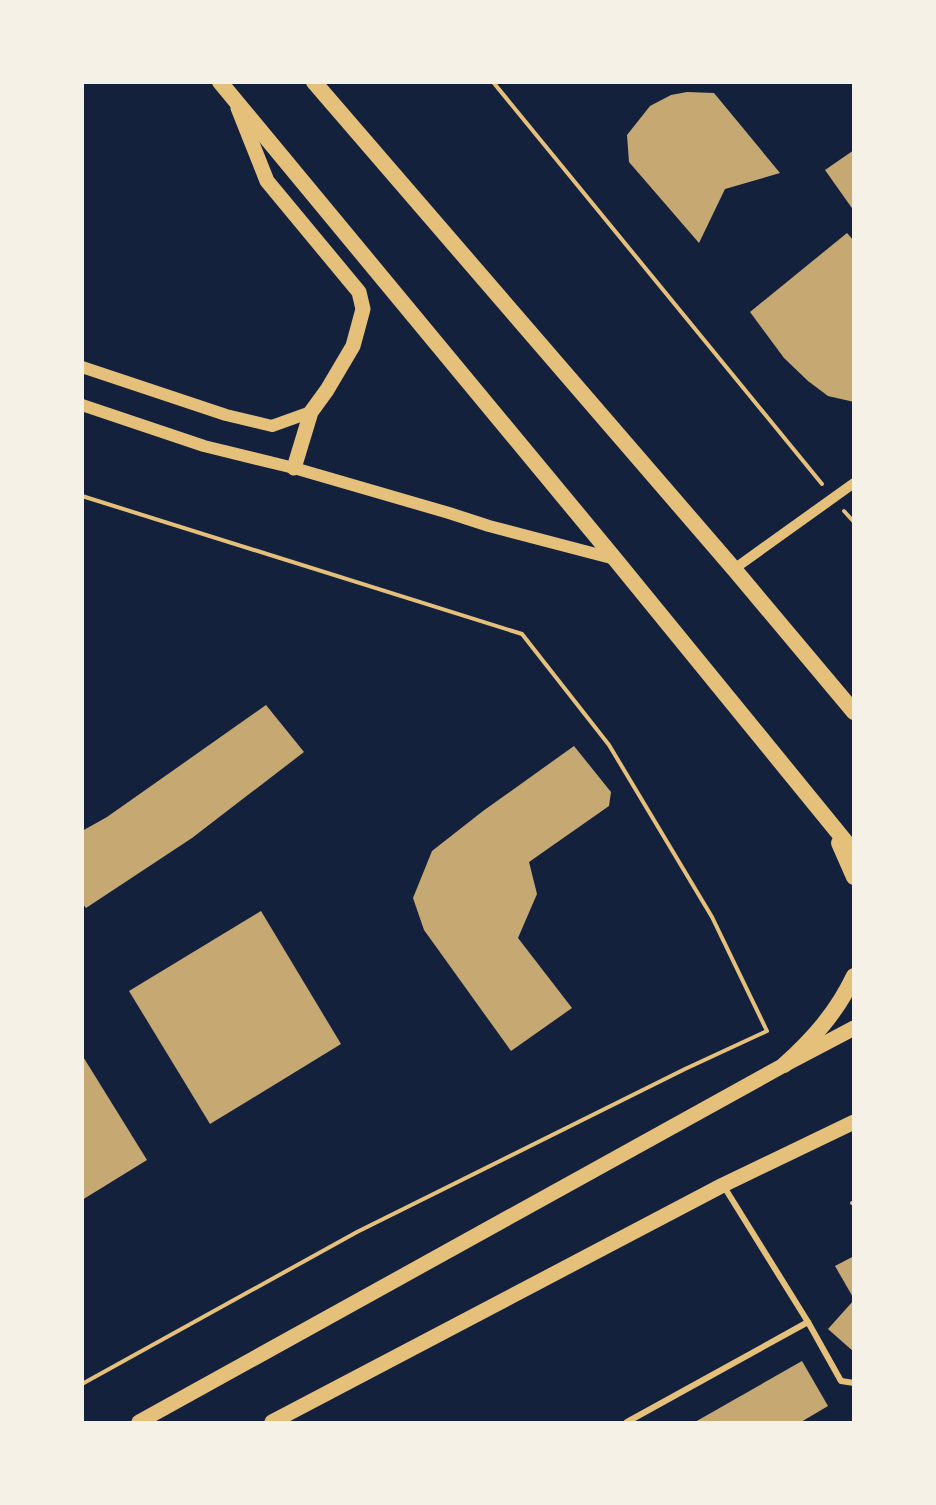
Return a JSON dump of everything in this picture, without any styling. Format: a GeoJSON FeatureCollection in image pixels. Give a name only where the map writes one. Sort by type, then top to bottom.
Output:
{"type":"FeatureCollection","features":[{"type":"Feature","properties":{"kind":"highway"},"geometry":{"type":"LineString","coordinates":[[220,82],[854,852]]}},
{"type":"Feature","properties":{"kind":"highway"},"geometry":{"type":"LineString","coordinates":[[314,82],[734,569],[854,712]]}},
{"type":"Feature","properties":{"kind":"highway"},"geometry":{"type":"LineString","coordinates":[[829,820],[854,846]]}},
{"type":"Feature","properties":{"kind":"highway"},"geometry":{"type":"LineString","coordinates":[[829,820],[854,877]]}},
{"type":"Feature","properties":{"kind":"highway"},"geometry":{"type":"LineString","coordinates":[[784,1065],[803,1048],[832,1014],[854,976]]}},
{"type":"Feature","properties":{"kind":"main road"},"geometry":{"type":"LineString","coordinates":[[236,103],[267,181],[359,292],[363,309],[353,346],[311,412],[294,468]]}},
{"type":"Feature","properties":{"kind":"main road"},"geometry":{"type":"LineString","coordinates":[[82,367],[226,415],[272,426],[311,412]]}},
{"type":"Feature","properties":{"kind":"main road"},"geometry":{"type":"LineString","coordinates":[[82,405],[204,446],[294,468],[489,526],[615,559]]}},
{"type":"Feature","properties":{"kind":"main road"},"geometry":{"type":"LineString","coordinates":[[139,1422],[854,1028]]}},
{"type":"Feature","properties":{"kind":"main road"},"geometry":{"type":"LineString","coordinates":[[784,1065],[854,1033]]}},
{"type":"Feature","properties":{"kind":"main road"},"geometry":{"type":"LineString","coordinates":[[272,1422],[723,1185],[854,1122]]}},
{"type":"Feature","properties":{"kind":"main road"},"geometry":{"type":"LineString","coordinates":[[820,1139],[854,1127]]}},
{"type":"Feature","properties":{"kind":"street"},"geometry":{"type":"LineString","coordinates":[[734,569],[854,483]]}},
{"type":"Feature","properties":{"kind":"street"},"geometry":{"type":"LineString","coordinates":[[723,1185],[808,1322],[841,1381],[854,1383]]}},
{"type":"Feature","properties":{"kind":"street"},"geometry":{"type":"LineString","coordinates":[[627,1422],[808,1322]]}},
{"type":"Feature","properties":{"kind":"path"},"geometry":{"type":"LineString","coordinates":[[493,82],[854,522]]}},
{"type":"Feature","properties":{"kind":"path"},"geometry":{"type":"LineString","coordinates":[[82,496],[522,634],[609,745],[712,917],[767,1031],[685,1069],[357,1232],[82,1384]]}},
{"type":"Feature","properties":{"kind":"building"},"geometry":{"type":"Polygon","coordinates":[[[687,92],[714,93],[780,173],[725,189],[699,243],[629,162],[627,135],[650,106],[671,95],[687,92]]]}},
{"type":"Feature","properties":{"kind":"building"},"geometry":{"type":"Polygon","coordinates":[[[854,150],[854,211],[825,170],[854,150]]]}},
{"type":"Feature","properties":{"kind":"building"},"geometry":{"type":"Polygon","coordinates":[[[847,233],[854,241],[854,402],[828,396],[808,381],[784,358],[750,312],[847,233]]]}},
{"type":"Feature","properties":{"kind":"building"},"geometry":{"type":"Polygon","coordinates":[[[266,705],[304,752],[192,838],[86,908],[82,903],[82,831],[107,817],[266,705]]]}},
{"type":"Feature","properties":{"kind":"building"},"geometry":{"type":"Polygon","coordinates":[[[574,746],[611,792],[609,806],[529,862],[537,894],[518,938],[572,1008],[511,1051],[424,930],[413,898],[432,851],[483,811],[574,746]]]}},
{"type":"Feature","properties":{"kind":"building"},"geometry":{"type":"Polygon","coordinates":[[[261,911],[341,1044],[210,1124],[129,991],[261,911]]]}},
{"type":"Feature","properties":{"kind":"building"},"geometry":{"type":"Polygon","coordinates":[[[82,1055],[147,1160],[82,1200],[82,1055]]]}},
{"type":"Feature","properties":{"kind":"building"},"geometry":{"type":"Polygon","coordinates":[[[854,1256],[854,1299],[835,1266],[854,1256]]]}},
{"type":"Feature","properties":{"kind":"building"},"geometry":{"type":"Polygon","coordinates":[[[854,1300],[854,1352],[828,1329],[854,1300]]]}},
{"type":"Feature","properties":{"kind":"building"},"geometry":{"type":"Polygon","coordinates":[[[802,1361],[828,1406],[801,1422],[695,1422],[802,1361]]]}}]}
